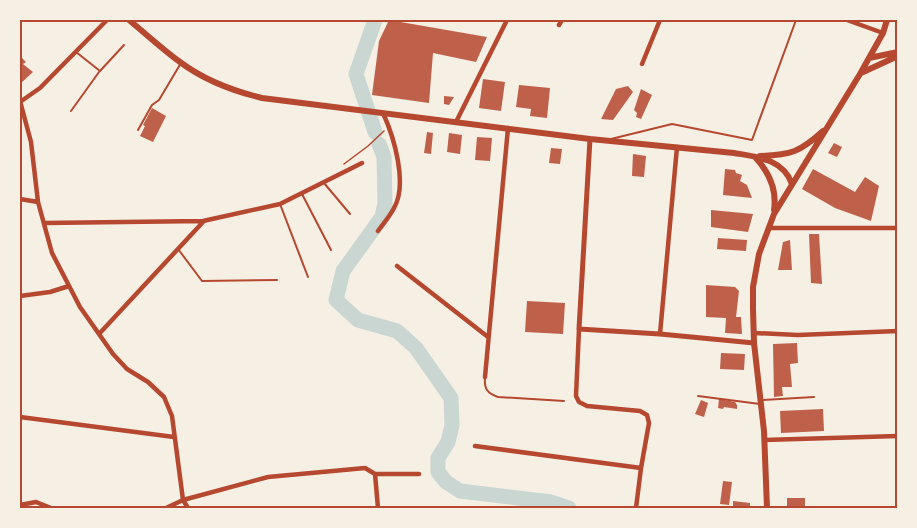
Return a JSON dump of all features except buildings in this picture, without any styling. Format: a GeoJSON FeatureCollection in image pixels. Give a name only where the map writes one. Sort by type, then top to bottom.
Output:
{"type":"FeatureCollection","features":[{"type":"Feature","properties":{"kind":"main road"},"geometry":{"type":"LineString","coordinates":[[129,20],[181,63],[202,76],[241,93],[296,104],[349,108],[606,140],[715,150],[776,163],[784,169],[792,184]]}},
{"type":"Feature","properties":{"kind":"main road"},"geometry":{"type":"LineString","coordinates":[[767,508],[764,440],[754,343],[753,287],[759,254],[774,214],[860,74],[883,33],[887,20]]}},
{"type":"Feature","properties":{"kind":"main road"},"geometry":{"type":"LineString","coordinates":[[869,58],[897,54]]}},
{"type":"Feature","properties":{"kind":"main road"},"geometry":{"type":"LineString","coordinates":[[860,74],[897,54]]}},
{"type":"Feature","properties":{"kind":"main road"},"geometry":{"type":"LineString","coordinates":[[755,157],[795,152],[809,144],[830,124]]}},
{"type":"Feature","properties":{"kind":"main road"},"geometry":{"type":"LineString","coordinates":[[755,157],[766,171],[773,188],[774,214]]}},
{"type":"Feature","properties":{"kind":"street"},"geometry":{"type":"LineString","coordinates":[[107,20],[40,88],[20,101],[31,142],[38,202],[52,253],[80,307],[113,354],[127,369],[148,382],[164,397],[172,416],[183,500],[188,508]]}},
{"type":"Feature","properties":{"kind":"street"},"geometry":{"type":"LineString","coordinates":[[456,122],[507,20]]}},
{"type":"Feature","properties":{"kind":"street"},"geometry":{"type":"LineString","coordinates":[[642,64],[660,20]]}},
{"type":"Feature","properties":{"kind":"street"},"geometry":{"type":"LineString","coordinates":[[847,20],[883,33]]}},
{"type":"Feature","properties":{"kind":"street"},"geometry":{"type":"LineString","coordinates":[[378,231],[395,207],[400,190],[398,165],[389,127],[380,113]]}},
{"type":"Feature","properties":{"kind":"street"},"geometry":{"type":"LineString","coordinates":[[485,377],[508,128]]}},
{"type":"Feature","properties":{"kind":"street"},"geometry":{"type":"LineString","coordinates":[[590,138],[576,396],[579,402],[587,406],[640,411],[647,415],[649,423],[636,508]]}},
{"type":"Feature","properties":{"kind":"street"},"geometry":{"type":"LineString","coordinates":[[660,334],[677,147]]}},
{"type":"Feature","properties":{"kind":"street"},"geometry":{"type":"LineString","coordinates":[[44,223],[203,222],[280,204],[362,163]]}},
{"type":"Feature","properties":{"kind":"street"},"geometry":{"type":"LineString","coordinates":[[20,199],[38,202]]}},
{"type":"Feature","properties":{"kind":"street"},"geometry":{"type":"LineString","coordinates":[[99,334],[203,222]]}},
{"type":"Feature","properties":{"kind":"street"},"geometry":{"type":"LineString","coordinates":[[768,228],[897,228]]}},
{"type":"Feature","properties":{"kind":"street"},"geometry":{"type":"LineString","coordinates":[[398,266],[488,337]]}},
{"type":"Feature","properties":{"kind":"street"},"geometry":{"type":"LineString","coordinates":[[20,296],[50,292],[69,286]]}},
{"type":"Feature","properties":{"kind":"street"},"geometry":{"type":"LineString","coordinates":[[579,329],[754,343]]}},
{"type":"Feature","properties":{"kind":"street"},"geometry":{"type":"LineString","coordinates":[[754,333],[798,335],[897,331]]}},
{"type":"Feature","properties":{"kind":"street"},"geometry":{"type":"LineString","coordinates":[[20,417],[174,437]]}},
{"type":"Feature","properties":{"kind":"street"},"geometry":{"type":"LineString","coordinates":[[764,440],[897,435]]}},
{"type":"Feature","properties":{"kind":"street"},"geometry":{"type":"LineString","coordinates":[[475,446],[641,468]]}},
{"type":"Feature","properties":{"kind":"street"},"geometry":{"type":"LineString","coordinates":[[166,508],[183,500],[268,477],[365,468],[375,474],[419,474]]}},
{"type":"Feature","properties":{"kind":"street"},"geometry":{"type":"LineString","coordinates":[[375,474],[378,508]]}},
{"type":"Feature","properties":{"kind":"street"},"geometry":{"type":"LineString","coordinates":[[20,505],[36,502],[51,508]]}},
{"type":"Feature","properties":{"kind":"lane"},"geometry":{"type":"LineString","coordinates":[[606,140],[672,124],[752,140],[796,20]]}},
{"type":"Feature","properties":{"kind":"lane"},"geometry":{"type":"LineString","coordinates":[[71,111],[100,71],[124,45]]}},
{"type":"Feature","properties":{"kind":"lane"},"geometry":{"type":"LineString","coordinates":[[76,52],[100,71]]}},
{"type":"Feature","properties":{"kind":"lane"},"geometry":{"type":"LineString","coordinates":[[138,130],[181,63]]}},
{"type":"Feature","properties":{"kind":"lane"},"geometry":{"type":"LineString","coordinates":[[324,183],[350,214]]}},
{"type":"Feature","properties":{"kind":"lane"},"geometry":{"type":"LineString","coordinates":[[301,194],[331,250]]}},
{"type":"Feature","properties":{"kind":"lane"},"geometry":{"type":"LineString","coordinates":[[280,204],[308,278]]}},
{"type":"Feature","properties":{"kind":"lane"},"geometry":{"type":"LineString","coordinates":[[178,249],[202,281],[277,280]]}},
{"type":"Feature","properties":{"kind":"lane"},"geometry":{"type":"LineString","coordinates":[[485,377],[485,388],[488,393],[498,397],[564,401]]}},
{"type":"Feature","properties":{"kind":"lane"},"geometry":{"type":"LineString","coordinates":[[698,396],[760,402],[813,398]]}},
{"type":"Feature","properties":{"kind":"path"},"geometry":{"type":"LineString","coordinates":[[338,176],[342,165],[389,127]]}},
{"type":"Feature","properties":{"kind":"waterway"},"geometry":{"type":"LineString","coordinates":[[375,20],[356,74],[375,132]]}},
{"type":"Feature","properties":{"kind":"waterway"},"geometry":{"type":"LineString","coordinates":[[379,144],[384,157],[385,203],[382,217],[343,271],[336,300],[358,320],[397,331],[416,348],[451,398],[452,425],[448,442],[438,458],[438,472],[446,482],[460,491],[551,502],[569,508]]}}]}
